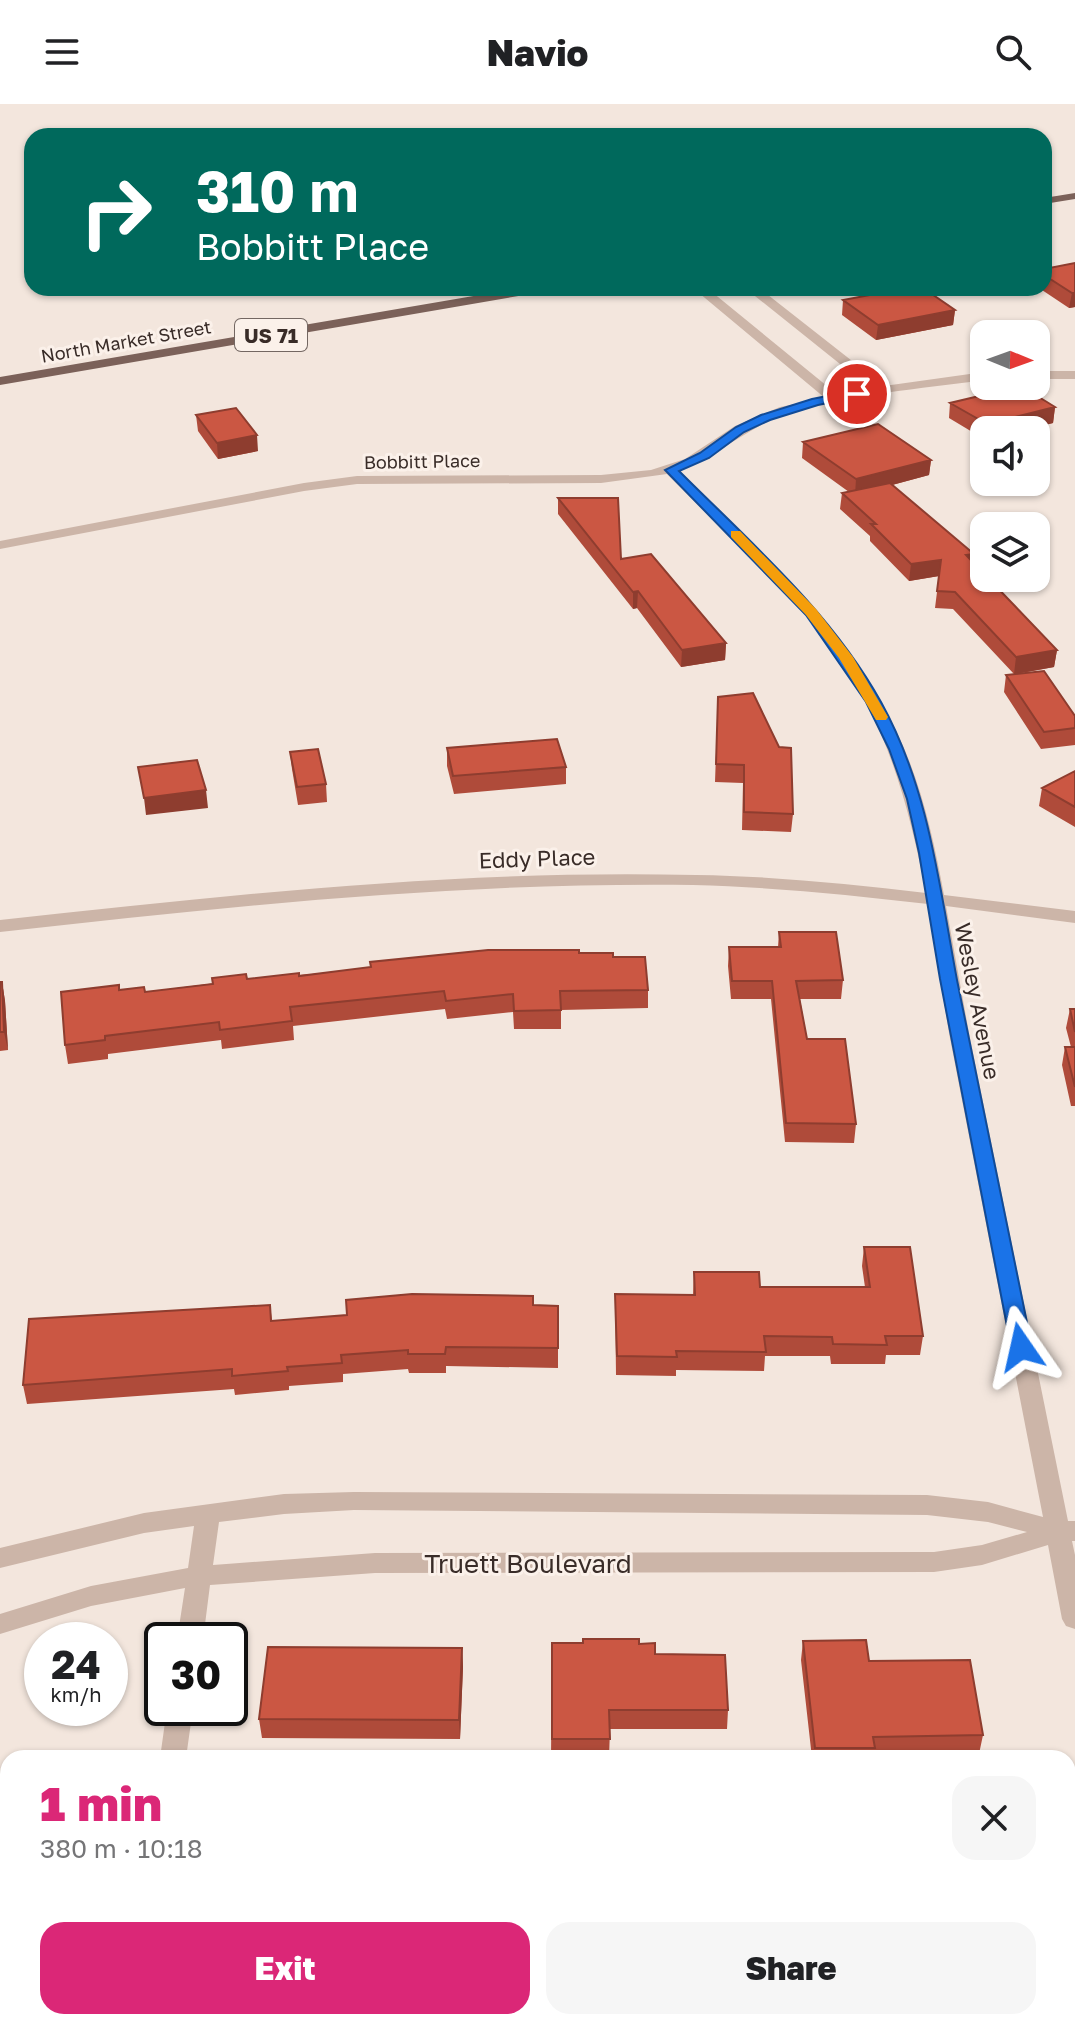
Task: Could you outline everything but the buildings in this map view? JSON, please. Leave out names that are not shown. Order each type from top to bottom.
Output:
[{"type":"main road","points":[[1052,200],[1075,196]]},
{"type":"main road","name":"North Market Street","points":[[0,381],[495,296]]},
{"type":"street","points":[[709,296],[834,398]]},
{"type":"street","points":[[761,296],[881,390]]},
{"type":"street","points":[[1050,375],[1075,375]]},
{"type":"street","name":"Bobbitt Place","points":[[0,545],[344,482],[411,478],[631,477],[671,470],[704,455],[740,429],[766,417],[834,398],[970,378]]},
{"type":"street","name":"Wesley Avenue","points":[[671,470],[811,612],[846,657],[896,749],[914,799],[1066,1531],[1075,1619]]},
{"type":"street","name":"Eddy Place","points":[[0,926],[436,885],[568,879],[741,883],[935,898],[1075,917]]},
{"type":"street","points":[[0,1558],[87,1535],[208,1512],[354,1501],[927,1505],[988,1512],[1066,1531]]},
{"type":"street","points":[[192,1622],[208,1512]]},
{"type":"street","name":"Truett Boulevard","points":[[0,1624],[51,1607],[199,1575],[291,1566],[375,1563],[934,1562],[973,1559],[1066,1531]]},
{"type":"street","points":[[174,1750],[177,1726]]},
{"type":"slow traffic","points":[[735,534],[811,612],[846,657],[881,717]]},
{"type":"route","points":[[857,394],[816,401],[766,417],[740,429],[704,455],[671,470],[811,612],[846,657],[896,749],[914,799],[928,853],[949,979],[1021,1347]]}]
